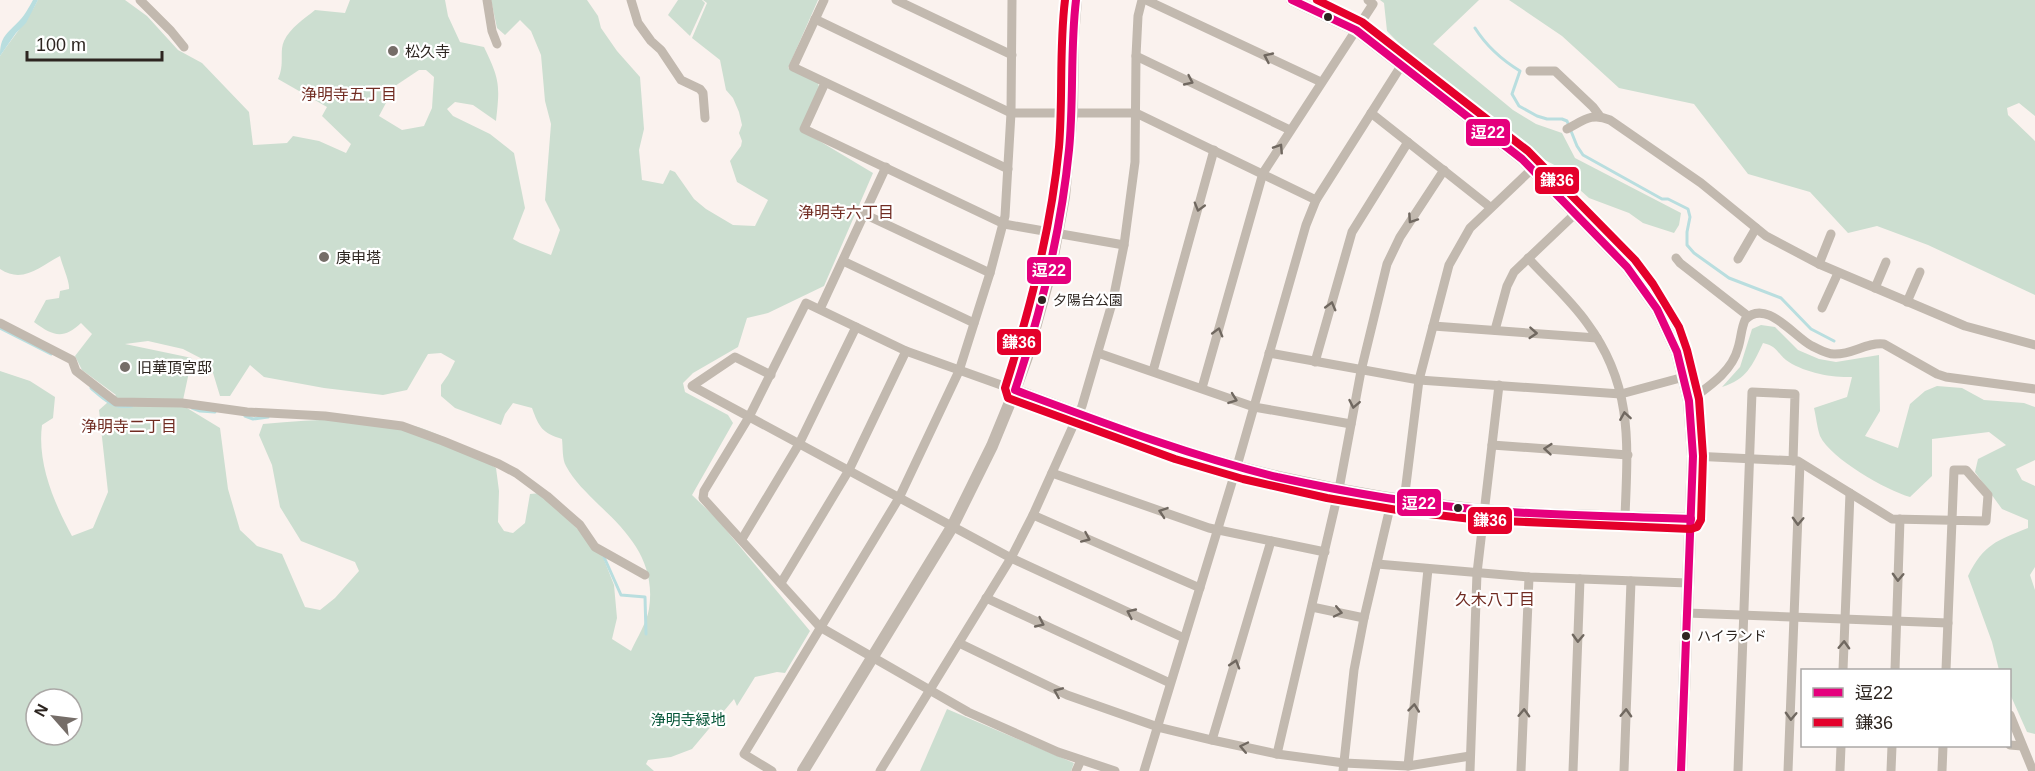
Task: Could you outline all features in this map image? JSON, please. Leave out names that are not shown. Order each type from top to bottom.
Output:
[{"type":"street","points":[[140,0],[184,47]]},
{"type":"street","points":[[487,0],[492,31],[497,44]]},
{"type":"street","points":[[631,0],[638,23],[662,50],[681,80],[700,89],[703,93],[705,118]]},
{"type":"street","points":[[824,0],[793,67],[1008,169]]},
{"type":"street","points":[[896,0],[1012,55]]},
{"type":"street","points":[[772,771],[744,754],[899,498],[959,371],[990,273],[1004,224],[1011,113],[1012,0]]},
{"type":"street","points":[[803,771],[952,527],[992,446],[1015,390],[1038,317],[1064,197],[1072,112],[1076,0]]},
{"type":"street","points":[[880,771],[1011,558],[1079,414],[1113,300],[1124,245],[1136,162],[1136,56],[1138,16],[1144,0],[1321,82]]},
{"type":"street","points":[[1292,0],[1356,30],[1533,168],[1627,267],[1645,290],[1669,332],[1689,400],[1693,456],[1681,771]]},
{"type":"street","points":[[1202,388],[1263,173],[1373,4],[1368,0]]},
{"type":"street","points":[[815,19],[1011,113],[1136,113],[1316,200]]},
{"type":"street","points":[[1136,56],[1290,130]]},
{"type":"street","points":[[1144,771],[1237,466],[1296,254],[1316,200],[1401,66]]},
{"type":"street","points":[[1530,71],[1555,71],[1599,115],[1610,120],[1701,183],[1766,236],[1838,273],[1965,326],[2035,345]]},
{"type":"street","points":[[825,83],[804,129],[1004,224],[1124,245]]},
{"type":"street","points":[[1371,113],[1490,207]]},
{"type":"street","points":[[1569,128],[1599,115]]},
{"type":"street","points":[[1315,362],[1352,232],[1408,142]]},
{"type":"street","points":[[1153,371],[1214,150]]},
{"type":"street","points":[[820,309],[886,167]]},
{"type":"street","points":[[1343,767],[1354,670],[1364,618],[1377,564],[1398,500],[1419,380],[1449,265],[1470,228],[1533,168]]},
{"type":"street","points":[[1277,754],[1339,489],[1360,371],[1391,252],[1444,171]]},
{"type":"street","points":[[1495,330],[1507,286],[1514,273],[1576,213]]},
{"type":"street","points":[[864,214],[990,273]]},
{"type":"street","points":[[1738,259],[1756,228]]},
{"type":"street","points":[[1819,264],[1831,234]]},
{"type":"street","points":[[1528,258],[1574,307],[1607,356],[1621,394],[1626,421],[1628,455],[1625,516]]},
{"type":"street","points":[[1676,258],[1748,316]]},
{"type":"street","points":[[843,261],[974,323]]},
{"type":"street","points":[[1875,288],[1886,262]]},
{"type":"street","points":[[1907,302],[1920,272]]},
{"type":"street","points":[[1822,308],[1838,273]]},
{"type":"street","points":[[1115,771],[1081,760],[1008,730],[930,691],[820,627],[703,498],[704,491],[749,417],[806,303],[906,351],[1079,414],[1237,466],[1398,500],[1484,510],[1690,519]]},
{"type":"street","points":[[1689,400],[1708,388],[1731,365],[1738,350],[1743,325],[1748,316],[1754,314],[1776,318],[1802,341],[1828,353],[1846,352],[1875,343],[1884,344],[1946,377],[2035,389]]},
{"type":"street","points":[[0,323],[72,360],[76,371],[116,402],[182,403],[247,412],[325,416],[382,423],[402,426],[474,453],[516,473],[580,525],[595,547],[645,575]]},
{"type":"street","points":[[1433,326],[1596,338]]},
{"type":"street","points":[[742,539],[799,444],[856,327]]},
{"type":"street","points":[[781,583],[849,471],[906,351]]},
{"type":"street","points":[[1098,353],[1254,407],[1351,424]]},
{"type":"street","points":[[1269,353],[1419,380],[1621,394],[1684,377]]},
{"type":"street","points":[[771,375],[735,357],[692,386],[1011,558],[1184,638]]},
{"type":"street","points":[[1470,771],[1478,573],[1499,386]]},
{"type":"street","points":[[1737,771],[1752,392],[1795,394],[1794,617],[1788,771]]},
{"type":"street","points":[[1492,445],[1628,455]]},
{"type":"street","points":[[1693,456],[1796,462],[1892,519],[1952,520],[1986,521],[1988,495],[1966,470],[1954,470],[1952,520],[1948,623],[1946,669]]},
{"type":"street","points":[[1052,473],[1218,530],[1325,552]]},
{"type":"street","points":[[1844,669],[1850,493]]},
{"type":"street","points":[[1032,515],[1200,588]]},
{"type":"street","points":[[1895,669],[1900,519]]},
{"type":"street","points":[[1212,740],[1271,541]]},
{"type":"street","points":[[1377,564],[1529,577],[1688,583]]},
{"type":"street","points":[[1408,766],[1428,569]]},
{"type":"street","points":[[1521,771],[1529,577]]},
{"type":"street","points":[[1573,771],[1580,579]]},
{"type":"street","points":[[1624,771],[1631,581]]},
{"type":"street","points":[[986,598],[1170,683]]},
{"type":"street","points":[[1312,607],[1364,618]]},
{"type":"street","points":[[1687,613],[1948,623]]},
{"type":"street","points":[[959,643],[1066,695],[1158,727],[1212,740],[1343,767],[1408,766],[1470,756]]},
{"type":"street","points":[[2011,718],[2033,771]]},
{"type":"street","points":[[2011,745],[2022,746]]},
{"type":"street","points":[[1840,747],[1840,771]]},
{"type":"street","points":[[1891,771],[1892,747]]},
{"type":"street","points":[[1942,771],[1944,747]]},
{"type":"street","points":[[1076,771],[1081,760]]},
{"type":"green space","name":"浄明寺緑地","points":[[38,0],[125,0],[147,16],[178,50],[202,63],[249,112],[253,145],[287,143],[293,136],[319,141],[346,153],[351,144],[322,116],[327,107],[278,79],[283,45],[287,36],[315,10],[345,13],[350,0],[445,0],[448,16],[460,42],[484,47],[498,83],[496,121],[473,105],[455,102],[447,109],[453,116],[490,134],[514,153],[525,208],[513,239],[551,255],[560,230],[545,200],[551,124],[545,101],[541,55],[531,31],[520,20],[505,35],[497,28],[491,0],[587,0],[598,16],[601,28],[617,51],[640,77],[644,129],[639,150],[642,180],[663,184],[670,170],[675,172],[694,199],[706,209],[733,225],[755,226],[768,200],[737,182],[730,161],[742,141],[739,133],[742,125],[739,112],[733,98],[726,90],[720,60],[692,38],[707,3],[703,0],[818,0],[788,68],[818,83],[819,87],[801,130],[873,173],[824,286],[768,313],[747,318],[738,347],[693,373],[683,383],[685,392],[728,415],[733,423],[692,495],[717,519],[810,631],[785,673],[777,672],[755,677],[737,706],[734,699],[692,749],[671,757],[648,760],[646,764],[654,771],[0,771],[0,371],[30,381],[55,397],[53,418],[42,425],[42,454],[53,496],[72,536],[93,528],[108,492],[99,410],[116,395],[82,370],[75,356],[92,334],[81,323],[69,332],[58,334],[34,322],[46,300],[59,298],[60,291],[69,289],[60,256],[24,274],[16,275],[0,269],[0,56]],"holes":[[[419,70],[426,70],[434,77],[432,108],[424,126],[402,130],[379,116],[395,86]],[[148,341],[183,349],[210,363],[220,396],[230,396],[250,365],[264,377],[324,388],[383,395],[407,390],[428,354],[441,353],[455,361],[441,385],[441,396],[455,408],[501,425],[513,403],[532,408],[542,428],[562,439],[565,463],[573,477],[621,527],[644,564],[650,593],[649,609],[631,651],[612,639],[617,618],[614,585],[601,552],[541,493],[530,494],[525,523],[513,533],[504,531],[498,522],[499,491],[496,468],[435,433],[414,426],[377,420],[339,419],[263,424],[259,435],[272,465],[280,507],[301,541],[355,562],[359,571],[335,598],[320,610],[305,607],[282,554],[257,546],[240,530],[228,489],[220,428],[187,408],[183,400],[192,358],[125,344]]]},
{"type":"green space","points":[[678,0],[702,0],[705,3],[690,36],[668,15]]},
{"type":"green space","points":[[1380,0],[1479,0],[1433,44],[1513,110],[1536,124],[1562,133],[1575,158],[1681,213],[1679,225],[1674,233],[1643,223],[1629,213],[1589,198],[1580,190],[1571,174],[1498,132],[1423,68],[1387,31],[1384,3]]},
{"type":"green space","points":[[1509,0],[2035,0],[2035,116],[2019,103],[2007,108],[2008,115],[2035,141],[2035,295],[1928,245],[1877,226],[1848,233],[1810,192],[1748,174],[1694,104],[1619,88],[1562,36]]},
{"type":"green space","points":[[1761,325],[1775,327],[1798,350],[1819,359],[1836,362],[1879,355],[1880,411],[1865,436],[1898,448],[1910,404],[1925,391],[1937,386],[1962,388],[1984,400],[2024,403],[2035,407],[2035,460],[2016,469],[2022,480],[2035,486],[2035,567],[2030,575],[2035,590],[2035,734],[2027,732],[2011,696],[2011,669],[1999,669],[1992,642],[1968,576],[1980,557],[1992,545],[2028,528],[2028,520],[2002,509],[1975,472],[1978,459],[2006,445],[1989,432],[1932,439],[1932,476],[1910,497],[1887,488],[1847,464],[1826,445],[1820,436],[1814,408],[1847,397],[1852,377],[1827,375],[1800,368],[1786,360],[1774,348],[1763,343],[1748,371],[1737,380],[1722,387],[1740,367],[1752,329]]},
{"type":"green space","points":[[947,709],[1074,763],[1071,771],[920,771]]},
{"type":"water","points":[[33,0],[38,0],[26,23],[0,56],[3,40],[24,16]]},
{"type":"waterway","points":[[1475,28],[1495,52],[1520,71],[1512,94],[1519,106],[1537,116],[1567,121],[1583,155],[1662,199],[1668,199],[1688,209],[1690,217],[1687,245],[1694,253],[1729,278],[1781,298],[1811,329],[1834,341]]},
{"type":"waterway","points":[[0,328],[51,354]]},
{"type":"waterway","points":[[91,388],[114,405],[132,406]]},
{"type":"waterway","points":[[192,408],[215,412]]},
{"type":"waterway","points":[[245,416],[253,419],[268,417]]},
{"type":"waterway","points":[[604,557],[621,595],[645,597],[646,634]]},
{"type":"transit line","name":"鎌36","points":[[1065,0],[1059,147],[1051,208],[1023,329],[1005,388],[1008,398],[1175,459],[1243,479],[1327,498],[1403,511],[1480,520],[1691,529],[1697,527],[1701,520],[1703,456],[1699,399],[1679,327],[1653,284],[1635,260],[1528,151],[1362,22],[1317,0]]},
{"type":"transit line","name":"逗22","points":[[1076,0],[1070,131],[1061,211],[1041,301],[1015,390],[1210,459],[1328,488],[1405,501],[1483,510],[1691,519]]},
{"type":"transit line","name":"逗22","points":[[1292,0],[1356,30],[1522,159],[1627,267],[1657,309],[1677,352],[1689,401],[1693,456],[1681,771]]},
{"type":"place","name":"松久寺","points":[[393,51]]},
{"type":"place","name":"庚申塔","points":[[324,257]]},
{"type":"place","name":"夕陽台公園","points":[[1042,300]]},
{"type":"place","name":"旧華頂宮邸","points":[[125,367]]},
{"type":"place","name":"ハイランド","points":[[1686,636]]},
{"type":"district","name":"浄明寺五丁目","points":[[349,94]]},
{"type":"district","name":"浄明寺六丁目","points":[[846,212]]},
{"type":"district","name":"浄明寺二丁目","points":[[129,426]]},
{"type":"district","name":"久木八丁目","points":[[1495,599]]}]
